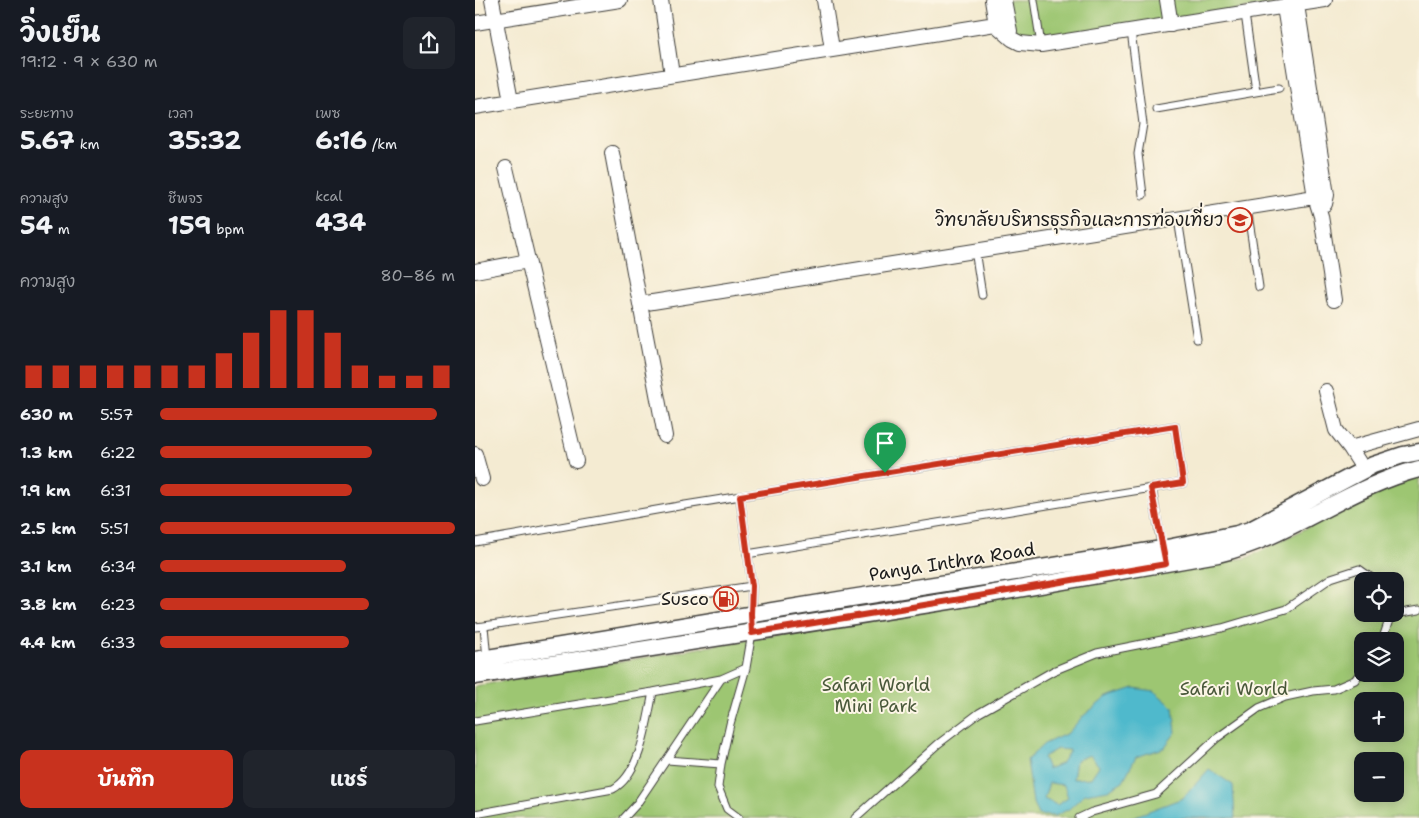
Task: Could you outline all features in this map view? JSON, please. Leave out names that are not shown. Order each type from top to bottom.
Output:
[{"type":"street","points":[[492,0],[511,101]]},
{"type":"street","points":[[475,23],[620,0]]},
{"type":"street","points":[[661,0],[672,75]]},
{"type":"street","points":[[824,0],[832,49]]},
{"type":"street","points":[[992,0],[1002,23],[1012,38],[1028,45],[1041,46],[1325,0]]},
{"type":"street","points":[[1002,23],[1004,0]]},
{"type":"street","points":[[1167,0],[1171,25]]},
{"type":"street","points":[[1291,6],[1321,196],[1321,216],[1334,300]]},
{"type":"street","points":[[475,107],[1002,23]]},
{"type":"street","points":[[612,153],[665,436]]},
{"type":"street","points":[[506,168],[576,460]]},
{"type":"street","points":[[640,304],[1321,196]]},
{"type":"street","points":[[475,271],[528,261]]},
{"type":"street","points":[[1326,390],[1337,430],[1351,448],[1364,470]]},
{"type":"street","points":[[1351,448],[1419,430]]},
{"type":"street","name":"Panya Inthra Road","points":[[482,667],[752,633],[955,600],[1164,556],[1250,530],[1364,470],[1395,458],[1419,452]]},
{"type":"street","points":[[475,454],[482,479]]},
{"type":"street","name":"Panya Inthra Road","points":[[482,667],[751,614],[1164,556],[1243,548],[1279,533],[1374,485],[1400,474],[1419,469]]},
{"type":"lane","points":[[1034,0],[1041,46]]},
{"type":"lane","points":[[1245,14],[1257,92]]},
{"type":"lane","points":[[1131,31],[1143,124],[1138,154],[1143,195]]},
{"type":"lane","points":[[1156,109],[1279,88]]},
{"type":"lane","points":[[1247,207],[1259,287]]},
{"type":"lane","points":[[1178,219],[1197,339]]},
{"type":"lane","points":[[975,250],[982,295]]},
{"type":"lane","points":[[475,542],[740,496],[1175,426],[1183,483],[747,554]]},
{"type":"lane","points":[[1151,488],[1164,556]]},
{"type":"lane","points":[[739,818],[727,809],[718,787],[729,724],[746,668],[752,633],[752,586],[740,496]]},
{"type":"lane","points":[[855,818],[938,744],[972,718],[1053,671],[1097,652],[1221,628],[1286,609],[1331,578],[1359,569],[1363,572]]},
{"type":"lane","points":[[475,627],[752,586]]},
{"type":"lane","points":[[1404,612],[1419,610]]},
{"type":"lane","points":[[482,667],[484,626]]},
{"type":"lane","points":[[475,722],[721,679],[746,668]]},
{"type":"lane","points":[[624,818],[636,805],[721,679]]},
{"type":"lane","points":[[1079,818],[1092,812],[1157,794],[1217,738],[1259,708],[1285,697],[1334,689],[1354,680]]},
{"type":"lane","points":[[475,814],[613,789],[618,786],[639,755],[653,692]]},
{"type":"lane","points":[[667,760],[721,764]]},
{"type":"green space","points":[[999,0],[1299,0],[1037,42],[1002,21]]},
{"type":"green space","name":"Safari World","points":[[1419,474],[1419,818],[475,818],[475,686],[1172,568],[1247,558],[1394,484]]},
{"type":"water","points":[[1134,688],[1154,691],[1173,707],[1176,732],[1164,748],[1136,757],[1123,781],[1108,790],[1085,794],[1069,809],[1055,816],[1038,815],[1033,803],[1027,760],[1044,744],[1068,733],[1082,717],[1107,697]],"holes":[[[1057,749],[1070,750],[1061,764],[1048,769],[1043,757]],[[1090,755],[1099,766],[1091,778],[1073,779],[1076,760]],[[1049,783],[1064,785],[1068,798],[1057,805],[1044,799]]]},
{"type":"water","points":[[1209,769],[1233,785],[1235,818],[1130,818],[1183,798]]},
{"type":"place","name":"วิทยาลัยบริหารธุรกิจและการท่องเที่ยว","points":[[1240,220]]},
{"type":"place","name":"Susco","points":[[726,599]]},
{"type":"route","points":[[1175,426],[1183,483],[1151,488],[1166,564],[752,633],[752,586],[740,496],[885,473],[1175,426]]},
{"type":"park label","name":"Safari World Mini Park","points":[[876,695]]}]
